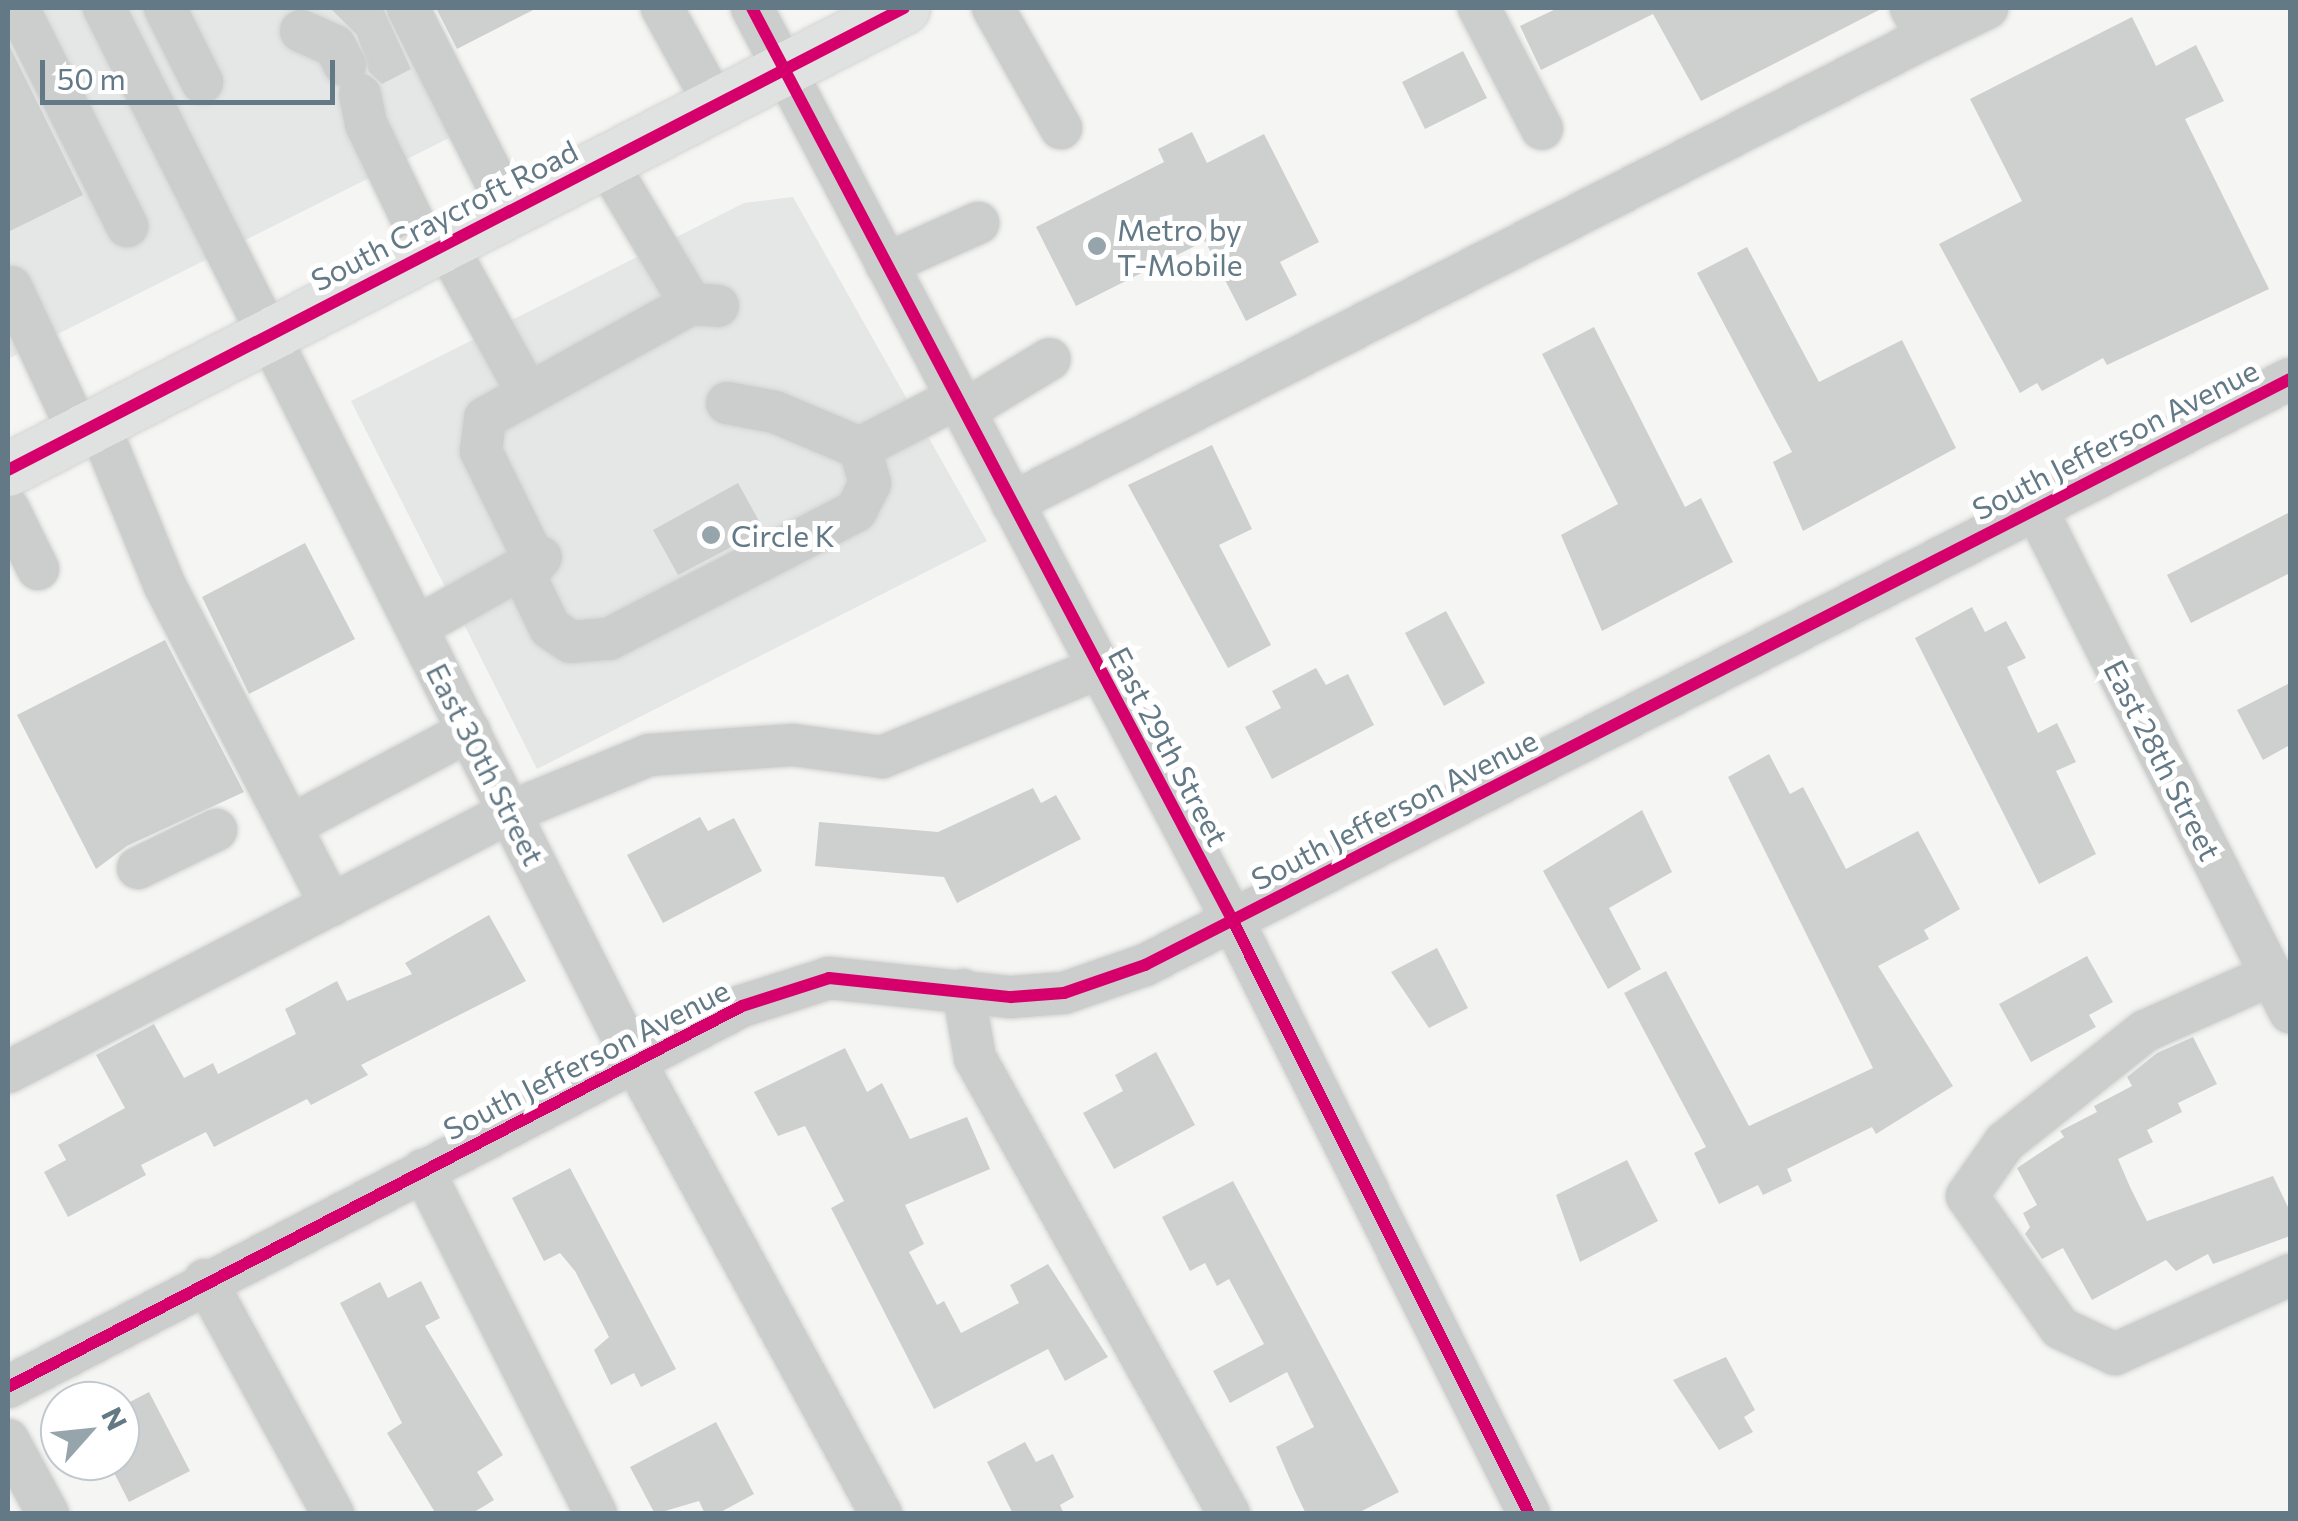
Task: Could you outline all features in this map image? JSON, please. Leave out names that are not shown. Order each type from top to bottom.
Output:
[{"type":"main road","name":"South Craycroft Road","points":[[8,470],[904,8]]},
{"type":"street","points":[[18,8],[126,226]]},
{"type":"street","name":"East 30th Street","points":[[104,8],[635,1062],[881,1514]]},
{"type":"street","points":[[165,8],[202,82]]},
{"type":"street","points":[[408,8],[510,210]]},
{"type":"street","points":[[662,8],[715,104]]},
{"type":"street","name":"East 29th Street","points":[[752,8],[1232,920],[1528,1514]]},
{"type":"street","points":[[994,8],[1061,128]]},
{"type":"street","points":[[1479,8],[1542,130]]},
{"type":"street","points":[[1012,503],[1919,22],[1986,8]]},
{"type":"street","points":[[302,31],[335,46],[352,96],[430,251],[528,394]]},
{"type":"street","points":[[605,160],[705,305],[484,418],[482,451],[533,563],[550,628],[571,642],[609,639],[856,512],[870,483],[860,448]]},
{"type":"street","points":[[886,264],[978,223]]},
{"type":"street","points":[[11,287],[89,428],[331,905]]},
{"type":"street","points":[[727,402],[775,412],[860,448],[1050,359]]},
{"type":"street","name":"South Jefferson Avenue","points":[[8,1387],[205,1280],[742,1006],[829,978],[964,990],[1064,993],[1146,966],[2290,378]]},
{"type":"street","name":"East 28th Street","points":[[2035,507],[2290,1012]]},
{"type":"street","points":[[8,508],[38,569]]},
{"type":"street","points":[[417,627],[533,563]]},
{"type":"street","points":[[8,1072],[510,812],[649,755],[793,744],[882,757],[1100,668]]},
{"type":"street","points":[[290,826],[469,732]]},
{"type":"street","points":[[138,868],[216,830]]},
{"type":"street","points":[[2272,975],[2145,1031],[2004,1142],[1967,1196],[2060,1328],[2115,1354],[2290,1276]]},
{"type":"street","points":[[964,990],[975,1058],[1228,1514]]},
{"type":"street","points":[[423,1170],[596,1514]]},
{"type":"street","points":[[205,1280],[332,1514]]},
{"type":"street","points":[[8,1440],[48,1514]]},
{"type":"shaded area","points":[[8,8],[420,8],[479,123],[8,359]]},
{"type":"shaded area","points":[[793,197],[987,541],[537,769],[351,401],[744,203]]},
{"type":"building","points":[[330,8],[383,8],[411,69],[382,84],[369,72],[357,35]]},
{"type":"building","points":[[436,8],[537,8],[457,49]]},
{"type":"building","points":[[1558,8],[1883,8],[1701,101],[1653,14],[1541,70],[1520,26]]},
{"type":"building","points":[[2132,17],[2156,66],[2196,45],[2224,101],[2185,119],[2269,289],[2107,365],[2103,358],[2042,391],[2037,383],[2020,393],[1939,244],[2022,201],[1970,99]]},
{"type":"building","points":[[8,43],[83,195],[8,232]]},
{"type":"building","points":[[1463,51],[1487,98],[1425,129],[1402,82]]},
{"type":"building","points":[[1192,132],[1207,163],[1264,134],[1319,242],[1280,262],[1297,295],[1246,321],[1205,241],[1076,306],[1036,227],[1164,162],[1158,149]]},
{"type":"building","points":[[1747,247],[1819,382],[1902,340],[1956,448],[1803,531],[1773,462],[1792,452],[1697,273]]},
{"type":"building","points":[[1594,327],[1685,507],[1701,498],[1733,562],[1602,631],[1561,535],[1618,504],[1542,354]]},
{"type":"building","points":[[1212,445],[1252,529],[1219,545],[1271,645],[1228,668],[1128,485]]},
{"type":"building","name":"Circle K","points":[[738,483],[764,530],[678,575],[653,530]]},
{"type":"building","points":[[2290,512],[2290,573],[2191,623],[2167,575]]},
{"type":"building","points":[[305,543],[355,639],[249,694],[202,597]]},
{"type":"building","points":[[1972,607],[1985,632],[2006,621],[2026,658],[2007,667],[2038,733],[2057,723],[2076,762],[2056,771],[2096,854],[2039,884],[1915,638]]},
{"type":"building","points":[[1446,611],[1485,683],[1444,706],[1405,633]]},
{"type":"building","points":[[165,640],[244,792],[127,846],[96,869],[17,715]]},
{"type":"building","points":[[1316,668],[1326,685],[1348,674],[1374,725],[1272,779],[1245,727],[1281,708],[1272,691]]},
{"type":"building","points":[[2290,683],[2290,745],[2263,760],[2237,710]]},
{"type":"building","points":[[1769,754],[1790,794],[1803,787],[1846,869],[1918,831],[1960,909],[1924,930],[1929,939],[1878,966],[1953,1086],[1876,1134],[1872,1127],[1787,1169],[1792,1181],[1763,1195],[1758,1185],[1719,1204],[1694,1153],[1706,1147],[1624,993],[1666,971],[1749,1126],[1873,1068],[1728,777]]},
{"type":"building","points":[[1033,788],[1041,803],[1056,795],[1081,839],[957,903],[944,877],[815,866],[819,822],[938,832]]},
{"type":"building","points":[[1642,810],[1672,872],[1609,908],[1641,969],[1608,989],[1543,871]]},
{"type":"building","points":[[700,817],[708,831],[734,818],[762,871],[663,923],[627,855]]},
{"type":"building","points":[[489,915],[526,981],[361,1065],[368,1075],[311,1105],[307,1099],[214,1147],[206,1132],[141,1165],[146,1175],[68,1217],[44,1172],[66,1160],[58,1145],[125,1108],[96,1055],[154,1024],[184,1078],[213,1063],[218,1074],[296,1034],[285,1009],[337,981],[347,1001],[412,974],[405,963]]},
{"type":"building","points":[[1437,948],[1468,1008],[1429,1028],[1391,972]]},
{"type":"building","points":[[2087,956],[2113,1002],[2089,1015],[2096,1027],[2031,1062],[1999,1004]]},
{"type":"building","points":[[2193,1037],[2217,1084],[2178,1103],[2182,1112],[2147,1130],[2153,1142],[2118,1159],[2130,1187],[2147,1221],[2273,1176],[2290,1211],[2290,1236],[2213,1264],[2208,1254],[2176,1271],[2166,1260],[2092,1300],[2063,1248],[2042,1259],[2025,1234],[2030,1227],[2023,1213],[2037,1205],[2017,1168],[2064,1137],[2060,1131],[2097,1112],[2094,1106],[2132,1086],[2127,1077],[2157,1053]]},
{"type":"building","points":[[845,1048],[867,1092],[882,1083],[910,1139],[967,1117],[990,1169],[905,1205],[924,1244],[909,1252],[937,1305],[944,1301],[961,1333],[1019,1303],[1010,1285],[1048,1264],[1108,1357],[1065,1381],[1048,1349],[934,1409],[831,1208],[844,1201],[805,1126],[778,1136],[754,1092]]},
{"type":"building","points":[[1156,1052],[1195,1125],[1114,1169],[1083,1113],[1123,1091],[1115,1075]]},
{"type":"building","points":[[1627,1160],[1658,1221],[1580,1262],[1556,1195]]},
{"type":"building","points":[[570,1168],[676,1369],[641,1387],[634,1373],[611,1385],[594,1350],[609,1337],[575,1271],[560,1253],[544,1261],[512,1198]]},
{"type":"building","points":[[1233,1181],[1399,1492],[1356,1514],[1306,1514],[1276,1447],[1314,1427],[1287,1372],[1230,1403],[1213,1371],[1264,1344],[1229,1279],[1217,1286],[1205,1263],[1190,1271],[1162,1217]]},
{"type":"building","points":[[421,1281],[440,1318],[425,1326],[503,1455],[477,1472],[494,1500],[471,1514],[436,1514],[387,1433],[402,1423],[340,1303],[380,1282],[388,1298]]},
{"type":"building","points":[[1726,1357],[1755,1410],[1744,1417],[1753,1432],[1719,1450],[1673,1380]]},
{"type":"building","points":[[149,1392],[190,1471],[129,1502],[118,1481],[140,1481],[140,1397]]},
{"type":"building","points":[[716,1422],[754,1494],[717,1514],[705,1514],[699,1501],[655,1514],[630,1467]]},
{"type":"building","points":[[1025,1442],[1036,1462],[1053,1454],[1074,1497],[1060,1505],[1064,1514],[1013,1514],[987,1462]]},
{"type":"cycle path","points":[[752,8],[1232,919],[1529,1514]]},
{"type":"cycle path","points":[[8,470],[904,8]]},
{"type":"cycle path","points":[[8,1387],[742,1006],[829,978],[1011,997],[1064,993],[1145,965],[2290,379]]},
{"type":"place","name":"Metro by T-Mobile","points":[[1097,246]]},
{"type":"place","name":"Circle K","points":[[711,535]]}]
